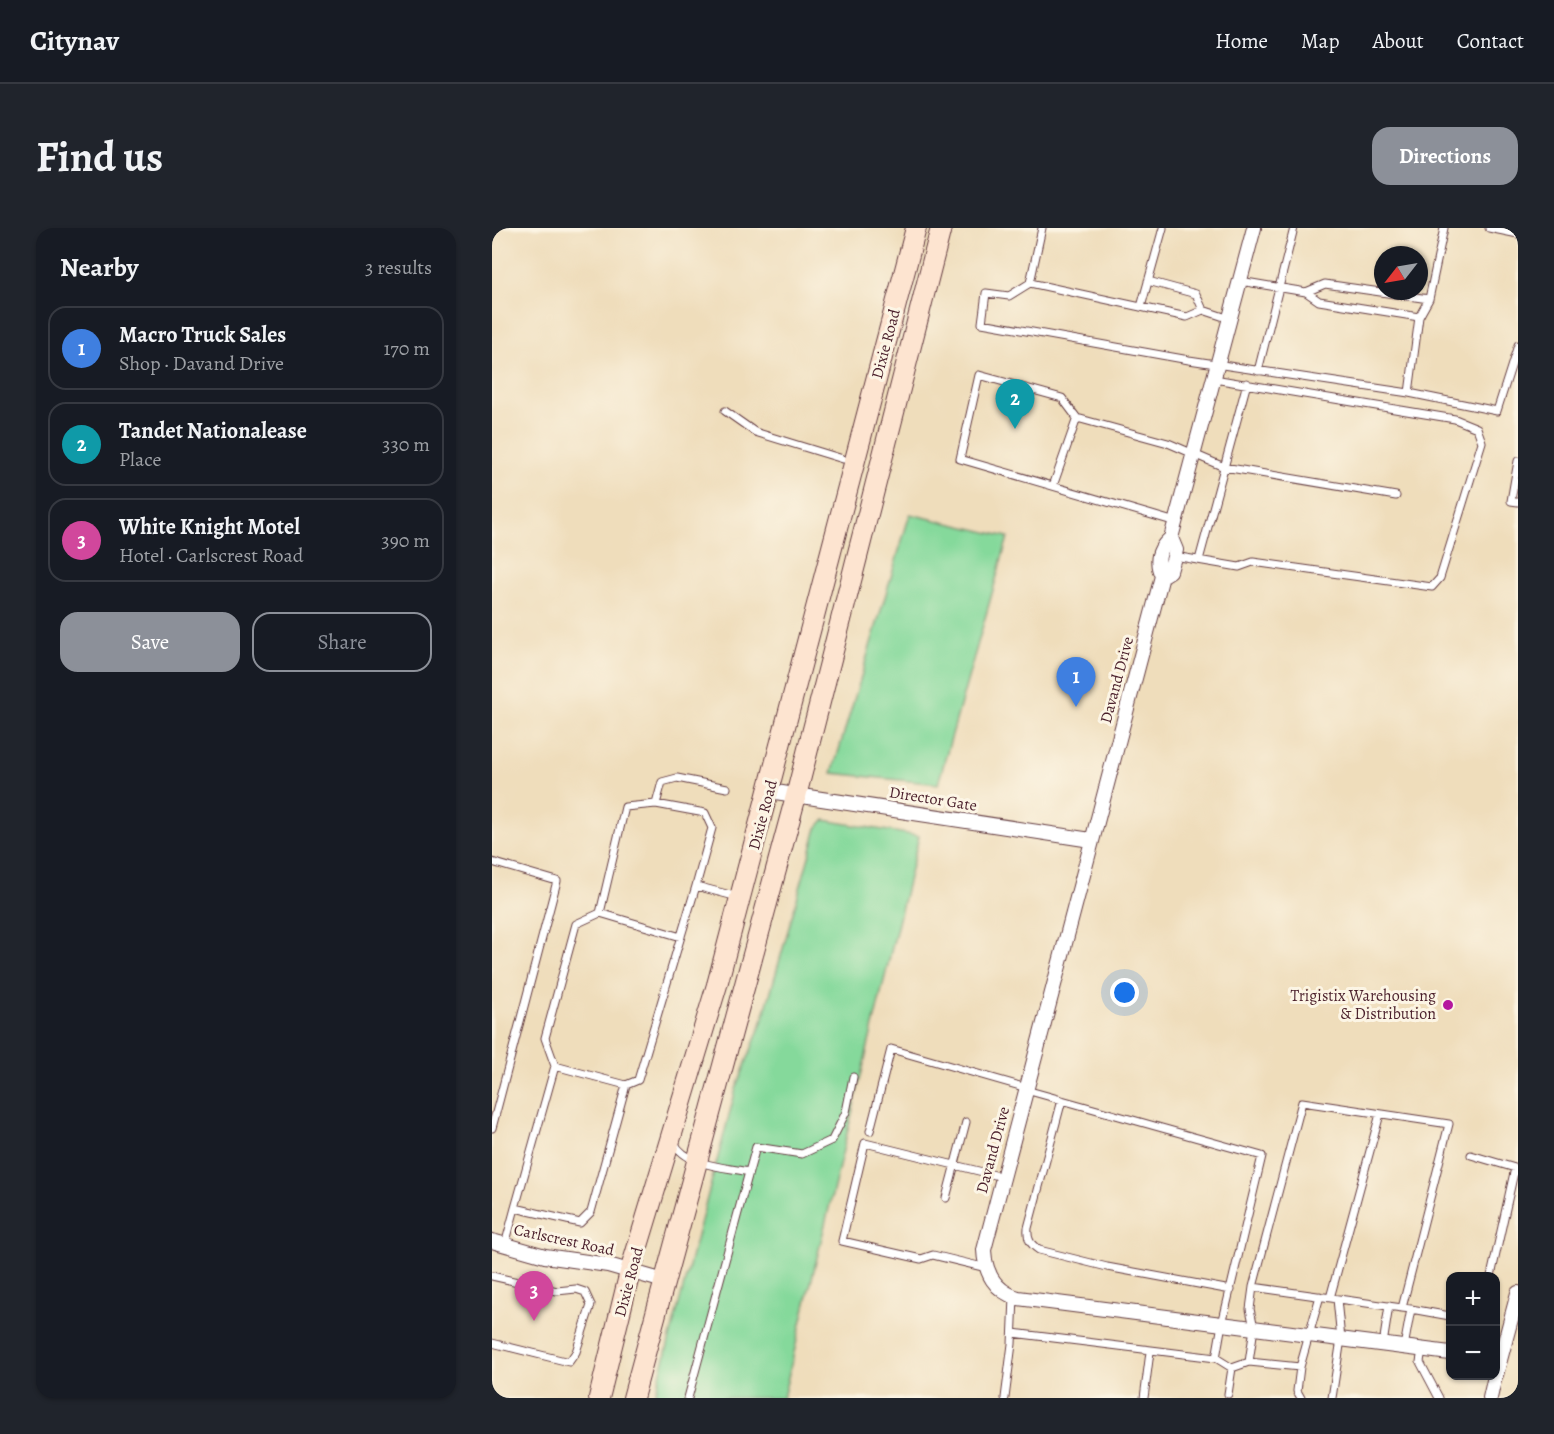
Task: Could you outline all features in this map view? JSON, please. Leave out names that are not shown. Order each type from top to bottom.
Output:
[{"type":"main road","name":"Dixie Road","points":[[598,1398],[630,1272],[672,1138],[740,898],[916,228]]},
{"type":"main road","name":"Dixie Road","points":[[633,1398],[796,795],[941,228]]},
{"type":"street","name":"Davand Drive","points":[[1162,576],[1170,571],[1176,550],[1172,538],[1254,228]]},
{"type":"street","name":"Davand Drive","points":[[987,1268],[984,1250],[1162,576],[1157,565],[1162,546],[1172,538]]},
{"type":"street","name":"Director Gate","points":[[769,791],[1091,840]]},
{"type":"street","name":"Carlscrest Road","points":[[499,1243],[664,1281]]},
{"type":"street","points":[[987,1268],[998,1288],[1014,1297],[1446,1353]]},
{"type":"street","points":[[1500,1352],[1518,1293]]},
{"type":"street","points":[[1490,1398],[1494,1380]]},
{"type":"lane","points":[[1030,283],[1042,228]]},
{"type":"lane","points":[[1141,307],[1163,228]]},
{"type":"lane","points":[[1258,371],[1294,228]]},
{"type":"lane","points":[[1409,393],[1419,317],[1429,299],[1444,228]]},
{"type":"lane","points":[[1489,228],[1518,234]]},
{"type":"lane","points":[[1148,281],[1196,294],[1203,310]]},
{"type":"lane","points":[[1240,281],[1306,292],[1319,301],[1419,317]]},
{"type":"lane","points":[[1174,556],[1239,567],[1253,562],[1432,587],[1440,578],[1482,442],[1477,428],[1455,419],[1247,383],[1216,372],[982,323],[986,293],[1009,296],[1030,283],[1187,317],[1203,310],[1230,319]]},
{"type":"lane","points":[[1306,292],[1326,284],[1429,299]]},
{"type":"lane","points":[[1216,372],[1258,371],[1409,393],[1497,411],[1518,345]]},
{"type":"lane","points":[[1176,522],[960,459],[979,375],[1062,398],[1077,418],[1168,443],[1224,467],[1396,496]]},
{"type":"lane","points":[[1199,560],[1247,383]]},
{"type":"lane","points":[[725,411],[756,432],[843,459]]},
{"type":"lane","points":[[1053,486],[1077,418]]},
{"type":"lane","points":[[1518,460],[1511,501],[1518,502]]},
{"type":"lane","points":[[656,804],[662,782],[677,778],[728,788]]},
{"type":"lane","points":[[555,1066],[626,1085],[638,1080],[712,828],[705,813],[656,804],[625,807],[600,913]]},
{"type":"lane","points":[[492,862],[557,881],[492,1128]]},
{"type":"lane","points":[[696,886],[740,898]]},
{"type":"lane","points":[[499,1243],[516,1208],[555,1066],[545,1038],[576,924],[600,913],[681,937]]},
{"type":"lane","points":[[870,1131],[891,1049],[1262,1156],[1216,1358]]},
{"type":"lane","points":[[688,1398],[756,1147],[802,1154],[832,1140],[846,1112],[853,1077]]},
{"type":"lane","points":[[516,1208],[580,1223],[591,1212],[626,1085]]},
{"type":"lane","points":[[1062,1100],[1028,1228],[1027,1237],[1031,1245],[1039,1250],[1107,1267],[1231,1290]]},
{"type":"lane","points":[[1249,1362],[1254,1328],[1250,1309],[1253,1287],[1302,1102],[1449,1124],[1402,1308]]},
{"type":"lane","points":[[1332,1398],[1341,1339],[1334,1298],[1380,1114]]},
{"type":"lane","points":[[946,1198],[966,1122]]},
{"type":"lane","points":[[672,1138],[683,1155],[697,1161],[749,1172]]},
{"type":"lane","points":[[987,1268],[933,1255],[921,1259],[842,1241],[865,1143],[1003,1177]]},
{"type":"lane","points":[[1471,1155],[1515,1168],[1514,1190],[1492,1272]]},
{"type":"lane","points":[[492,1276],[557,1291],[576,1289],[585,1292],[591,1305],[576,1352],[569,1362],[492,1343]]},
{"type":"lane","points":[[1253,1287],[1446,1315]]},
{"type":"lane","points":[[1300,1398],[1297,1391],[1300,1367],[1320,1296]]},
{"type":"lane","points":[[1005,1398],[1013,1333],[1014,1297]]},
{"type":"lane","points":[[1383,1344],[1389,1306]]},
{"type":"lane","points":[[1404,1347],[1411,1309]]},
{"type":"lane","points":[[1013,1333],[1150,1352],[1216,1358],[1232,1368]]},
{"type":"lane","points":[[1422,1350],[1420,1362],[1439,1398]]},
{"type":"lane","points":[[1144,1398],[1150,1352]]},
{"type":"lane","points":[[1232,1368],[1249,1362],[1300,1367]]},
{"type":"lane","points":[[1228,1394],[1232,1368]]},
{"type":"green space","points":[[910,514],[1008,537],[938,784],[832,773]]},
{"type":"green space","points":[[824,820],[919,836],[783,1398],[654,1398],[736,1089],[763,1019],[817,828]]},
{"type":"place","name":"Tandet Nationalease","points":[[1015,429]]},
{"type":"place","name":"Macro Truck Sales","points":[[1076,707]]},
{"type":"place","name":"Trigistix Warehousing & Distribution","points":[[1448,1005]]},
{"type":"place","name":"White Knight Motel","points":[[534,1321]]}]
